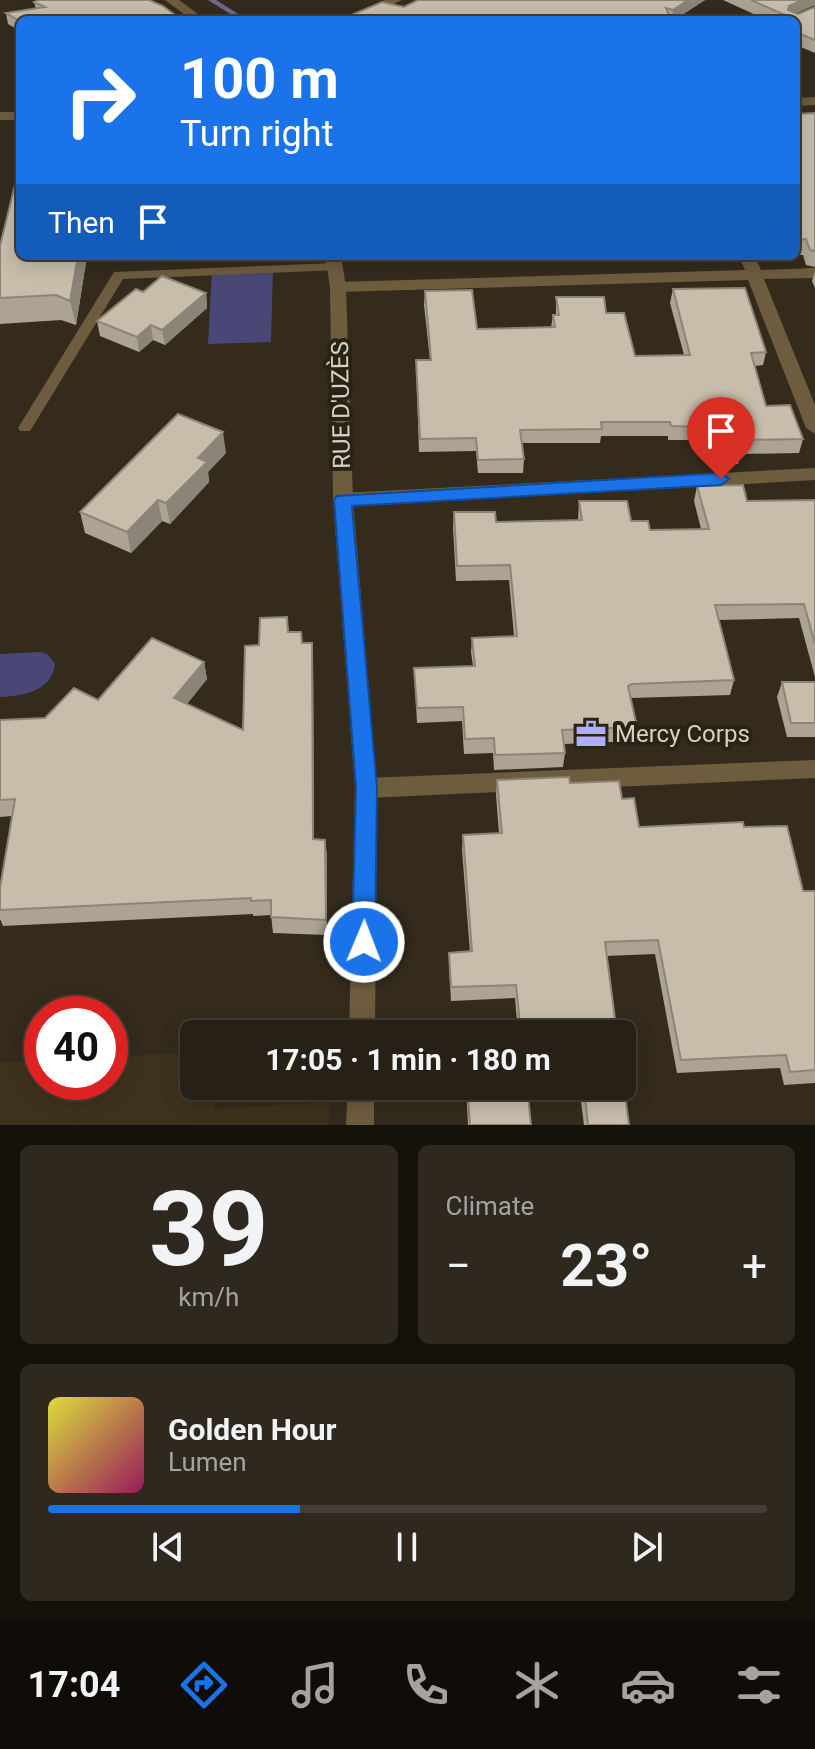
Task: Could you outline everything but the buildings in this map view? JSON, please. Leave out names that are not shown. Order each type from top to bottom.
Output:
[{"type":"street","points":[[171,0],[194,16]]},
{"type":"street","points":[[359,16],[396,0]]},
{"type":"street","points":[[748,260],[815,428]]},
{"type":"street","points":[[335,270],[815,273]]},
{"type":"street","name":"RUE D'UZÈS","points":[[335,270],[343,500],[366,788],[362,1020]]},
{"type":"street","points":[[343,500],[815,474]]},
{"type":"street","points":[[366,788],[815,769]]},
{"type":"street","points":[[360,1125],[361,1100]]},
{"type":"lane","points":[[25,428],[119,275],[335,270]]},
{"type":"shaded area","points":[[273,268],[271,342],[208,344],[212,270]]},
{"type":"shaded area","points":[[0,654],[47,654],[55,664],[48,681],[26,694],[0,697]]},
{"type":"shaded area","points":[[180,1053],[180,1100],[214,1100],[214,1109],[329,1102],[329,1125],[0,1125],[0,1063],[24,1061],[24,1100],[128,1100],[128,1056]]},
{"type":"waterway","points":[[211,0],[238,16]]},
{"type":"place","name":"Mercy Corps","points":[[591,734]]},
{"type":"route","points":[[364,942],[366,788],[343,500],[721,479]]}]
